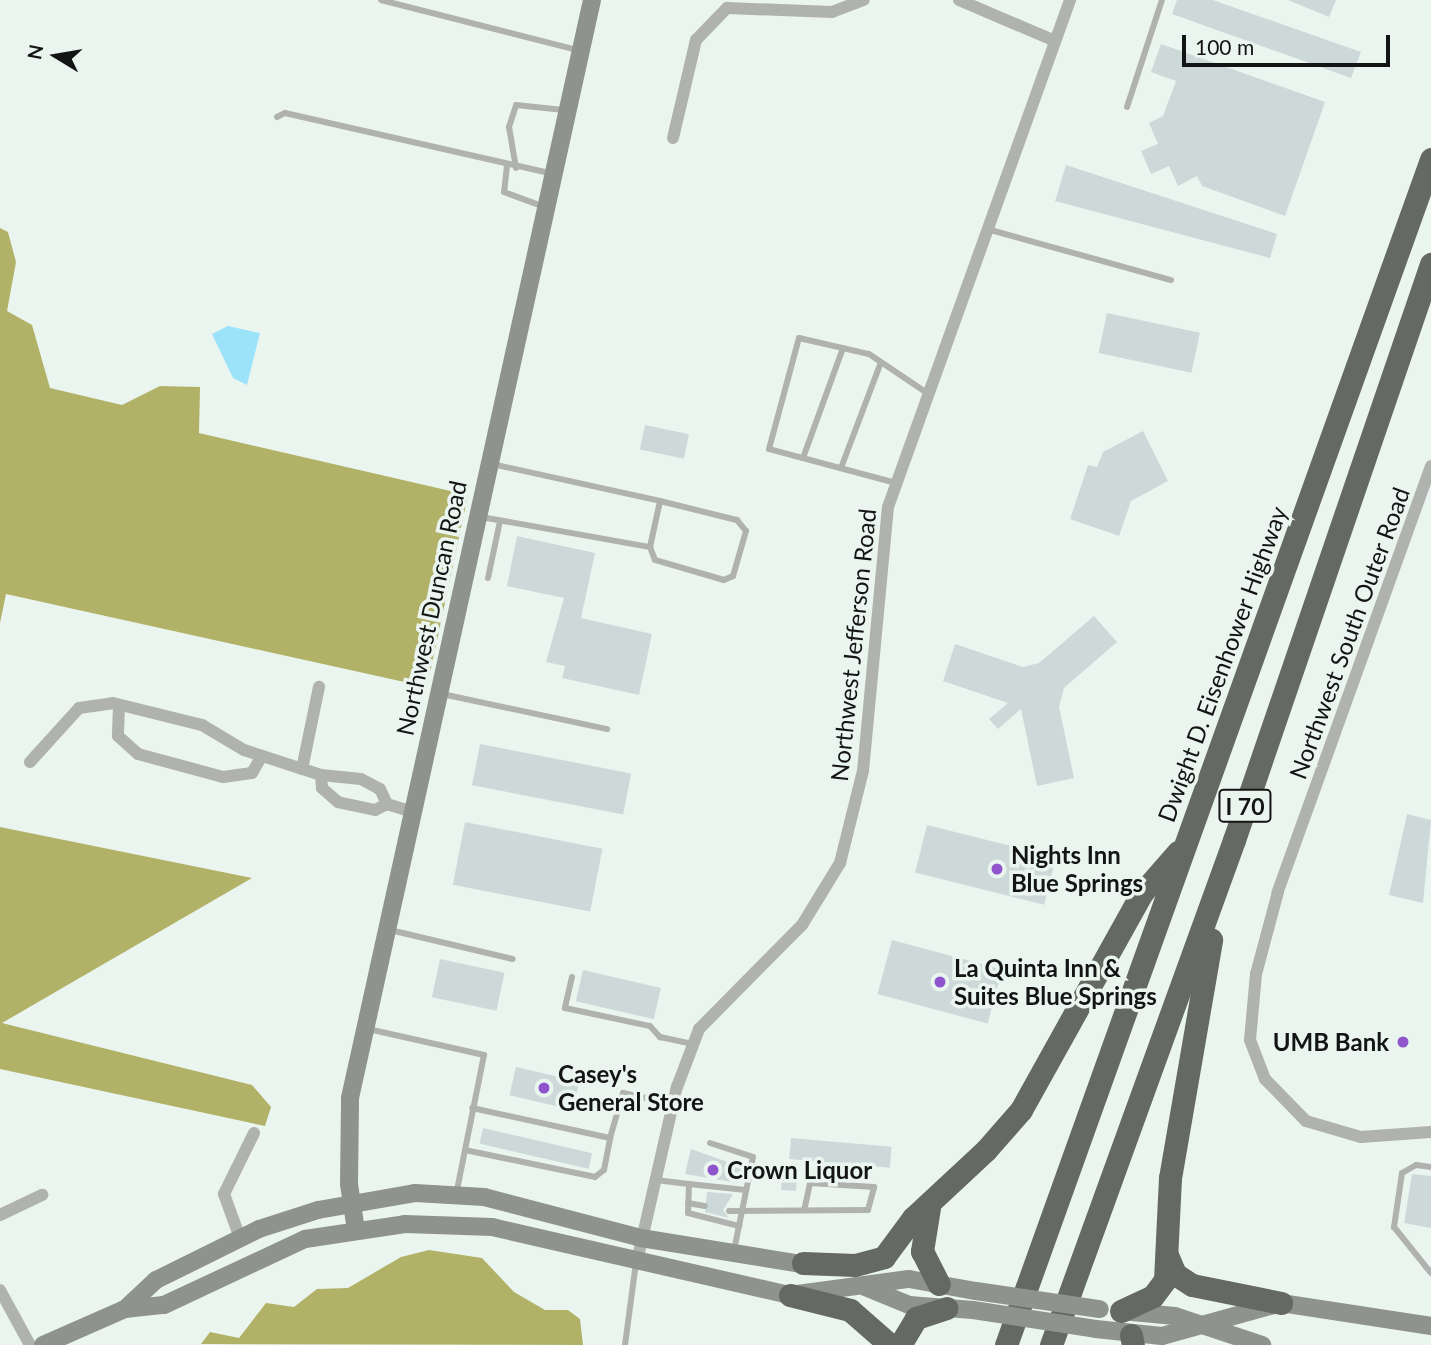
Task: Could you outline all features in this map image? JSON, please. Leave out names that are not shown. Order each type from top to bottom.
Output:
[{"type":"highway","name":"Dwight D. Eisenhower Highway","points":[[1006,1345],[1431,159]]},
{"type":"highway","name":"I 70","points":[[1051,1345],[1234,841],[1431,264]]},
{"type":"highway","points":[[1111,1310],[1153,1296],[1166,1280],[1167,1205],[1182,1099],[1234,841]]},
{"type":"highway","points":[[803,1263],[855,1265],[884,1256],[1021,1110],[1142,893],[1185,845]]},
{"type":"highway","points":[[929,1208],[922,1251],[939,1284]]},
{"type":"highway","points":[[1167,1255],[1175,1274],[1192,1285],[1281,1303]]},
{"type":"highway","points":[[790,1295],[850,1311],[890,1345]]},
{"type":"highway","points":[[901,1345],[916,1318],[946,1308]]},
{"type":"main road","name":"Northwest Duncan Road","points":[[356,1230],[352,1202],[350,1098],[549,173],[592,0]]},
{"type":"main road","points":[[125,1310],[156,1280],[240,1238],[352,1202],[415,1193],[456,1195],[641,1238],[733,1255],[803,1263],[909,1304],[973,1310],[1096,1329],[1132,1340],[1202,1327],[1281,1303],[1431,1326]]},
{"type":"main road","points":[[43,1345],[125,1310],[164,1306],[267,1254],[356,1230],[405,1224],[492,1227],[790,1295],[909,1279],[1111,1310],[1175,1316],[1262,1345]]},
{"type":"street","points":[[673,138],[696,40],[727,8],[832,12],[864,0]]},
{"type":"street","points":[[959,0],[1053,40]]},
{"type":"street","name":"Northwest Jefferson Road","points":[[637,1262],[674,1104],[692,1044],[719,1002],[802,925],[840,863],[863,771],[875,588],[896,482],[1053,40],[1070,0]]},
{"type":"street","name":"Northwest South Outer Road","points":[[1431,466],[1278,892],[1256,974],[1250,1040],[1265,1079],[1306,1122],[1361,1137],[1431,1132]]},
{"type":"street","points":[[302,769],[319,687]]},
{"type":"street","points":[[119,705],[118,736],[138,754],[223,777],[252,773],[261,756]]},
{"type":"street","points":[[30,762],[79,708],[119,705],[202,725],[261,756],[321,775],[361,779],[380,789],[387,804]]},
{"type":"street","points":[[321,775],[322,788],[338,802],[375,810],[387,804],[413,812]]},
{"type":"street","points":[[240,1238],[225,1194],[254,1133]]},
{"type":"street","points":[[0,1215],[42,1195]]},
{"type":"street","points":[[0,1290],[30,1345]]},
{"type":"lane","points":[[381,0],[579,50]]},
{"type":"lane","points":[[1127,107],[1162,0]]},
{"type":"lane","points":[[516,167],[509,127],[516,106],[564,110]]},
{"type":"lane","points":[[277,117],[285,113],[549,173]]},
{"type":"lane","points":[[507,165],[504,192],[542,206]]},
{"type":"lane","points":[[985,229],[1171,280]]},
{"type":"lane","points":[[896,482],[769,449],[799,338],[843,348],[881,362],[927,393]]},
{"type":"lane","points":[[803,458],[843,348]]},
{"type":"lane","points":[[841,468],[881,362]]},
{"type":"lane","points":[[486,463],[660,501],[743,525],[738,569],[724,580],[673,569],[654,559],[650,547],[660,501]]},
{"type":"lane","points":[[475,516],[650,547]]},
{"type":"lane","points":[[488,578],[500,521]]},
{"type":"lane","points":[[438,693],[607,729]]},
{"type":"lane","points":[[388,930],[513,959]]},
{"type":"lane","points":[[572,977],[565,1009],[650,1026],[660,1037],[692,1044]]},
{"type":"lane","points":[[366,1028],[484,1055],[456,1195]]},
{"type":"lane","points":[[465,1150],[594,1177],[604,1170],[623,1093],[674,1104]]},
{"type":"lane","points":[[472,1108],[610,1138]]},
{"type":"lane","points":[[710,1143],[751,1153],[733,1255]]},
{"type":"lane","points":[[1431,1167],[1416,1164],[1402,1173],[1394,1227],[1431,1273]]},
{"type":"lane","points":[[656,1180],[746,1190]]},
{"type":"lane","points":[[729,1210],[741,1213],[805,1208],[868,1210],[874,1187],[810,1183],[805,1208]]},
{"type":"lane","points":[[689,1184],[688,1213],[701,1220],[738,1226]]},
{"type":"lane","points":[[688,1203],[705,1206]]},
{"type":"lane","points":[[625,1345],[637,1262]]},
{"type":"shaded area","points":[[0,228],[8,232],[16,262],[7,311],[32,325],[50,388],[122,405],[160,386],[200,387],[199,433],[468,495],[427,687],[6,594],[0,623]]},
{"type":"shaded area","points":[[0,827],[252,878],[2,1023],[252,1085],[271,1107],[265,1126],[0,1069]]},
{"type":"shaded area","points":[[429,1250],[482,1258],[514,1292],[545,1310],[568,1310],[580,1319],[583,1345],[201,1344],[210,1332],[239,1338],[266,1303],[294,1307],[317,1289],[348,1288],[401,1257]]},
{"type":"water","points":[[228,326],[260,333],[247,385],[233,378],[212,334]]},
{"type":"building","points":[[1177,0],[1213,0],[1361,52],[1351,78],[1172,14]]},
{"type":"building","points":[[1288,0],[1336,0],[1329,17]]},
{"type":"building","points":[[1161,44],[1325,102],[1285,216],[1202,186],[1197,176],[1178,186],[1169,166],[1151,174],[1141,151],[1158,144],[1149,123],[1163,116],[1176,81],[1151,72]]},
{"type":"building","points":[[1066,165],[1277,234],[1270,258],[1055,201]]},
{"type":"building","points":[[1107,313],[1200,333],[1191,373],[1098,353]]},
{"type":"building","points":[[645,425],[689,434],[684,459],[640,449]]},
{"type":"building","points":[[1143,431],[1168,481],[1131,501],[1119,536],[1070,519],[1088,465],[1097,467],[1103,452]]},
{"type":"building","points":[[517,536],[595,553],[581,618],[652,634],[639,695],[562,678],[565,666],[546,662],[564,598],[507,586]]},
{"type":"building","points":[[1094,616],[1117,642],[1064,688],[1059,707],[1074,778],[1037,786],[1021,709],[998,729],[989,719],[1008,703],[943,681],[955,644],[1023,667],[1039,663]]},
{"type":"building","points":[[480,744],[631,773],[623,815],[472,785]]},
{"type":"building","points":[[1407,814],[1431,820],[1423,903],[1389,895]]},
{"type":"building","points":[[465,822],[602,849],[590,912],[453,885]]},
{"type":"building","points":[[927,825],[1056,857],[1044,905],[915,873]]},
{"type":"building","name":"La Quinta Inn & Suites Blue Springs","points":[[892,940],[1002,970],[988,1024],[878,994]]},
{"type":"building","points":[[440,959],[505,973],[496,1011],[432,997]]},
{"type":"building","points":[[583,970],[661,988],[654,1019],[576,1001]]},
{"type":"building","name":"Casey's General Store","points":[[516,1067],[579,1082],[573,1110],[509,1095]]},
{"type":"building","name":"Casey's General Store","points":[[483,1128],[592,1153],[589,1169],[479,1144]]},
{"type":"building","points":[[791,1138],[892,1147],[890,1168],[789,1159]]},
{"type":"building","name":"Crown Liquor","points":[[691,1149],[742,1167],[738,1183],[685,1174]]},
{"type":"building","points":[[783,1163],[798,1164],[796,1191],[781,1190]]},
{"type":"building","points":[[1412,1174],[1431,1176],[1431,1228],[1404,1223]]},
{"type":"building","name":"Crown Liquor","points":[[707,1192],[733,1194],[723,1210],[729,1218],[705,1212]]},
{"type":"place","name":"Nights Inn Blue Springs","points":[[997,869]]},
{"type":"place","name":"La Quinta Inn & Suites Blue Springs","points":[[940,982]]},
{"type":"place","name":"UMB Bank","points":[[1403,1042]]},
{"type":"place","name":"Casey's General Store","points":[[544,1088]]},
{"type":"place","name":"Crown Liquor","points":[[713,1170]]}]
